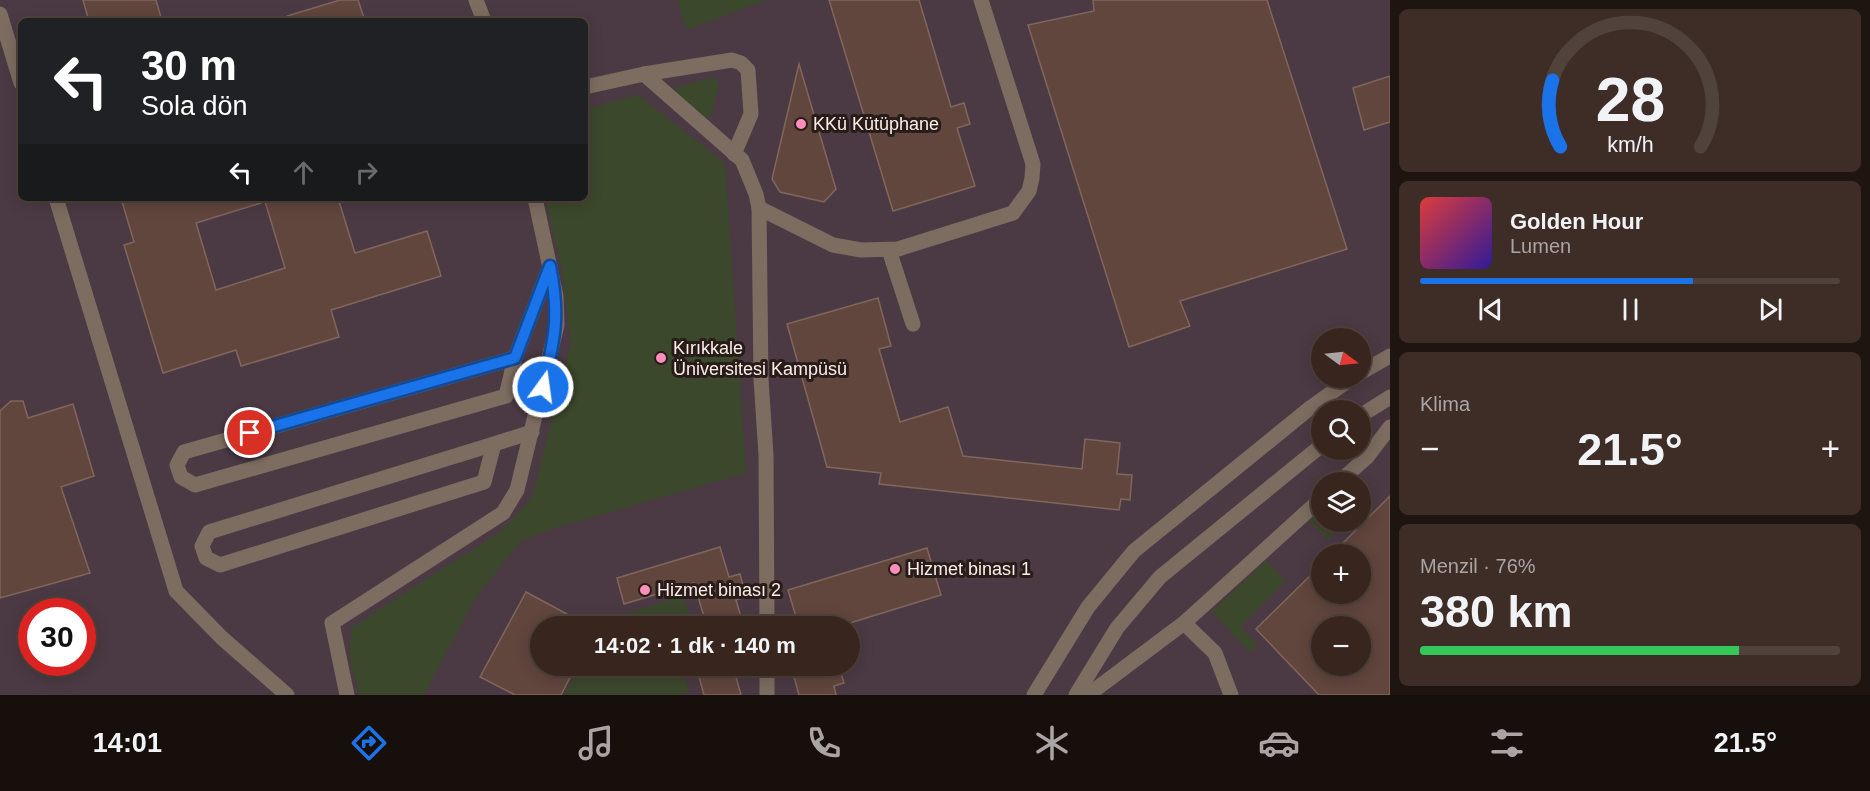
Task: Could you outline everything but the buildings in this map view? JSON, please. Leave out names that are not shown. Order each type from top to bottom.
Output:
[{"type":"street","points":[[476,0],[483,18]]},
{"type":"street","points":[[759,208],[824,242],[852,249],[889,250],[1013,213],[1029,191],[1033,164],[981,0]]},
{"type":"street","points":[[0,14],[18,73]]},
{"type":"street","points":[[588,86],[644,74],[732,60],[744,65],[748,70],[751,114],[734,154]]},
{"type":"street","points":[[644,74],[745,166],[752,180],[759,208],[761,379],[767,472],[767,616]]},
{"type":"street","points":[[57,201],[176,591],[222,638],[287,695]]},
{"type":"street","points":[[346,695],[332,623],[503,513],[517,490],[557,325],[556,296],[536,201]]},
{"type":"street","points":[[889,250],[914,324]]},
{"type":"street","points":[[515,358],[184,452],[177,465],[181,477],[195,485],[506,396],[515,358],[550,266]]},
{"type":"street","points":[[1371,367],[1390,356]]},
{"type":"street","points":[[1034,695],[1088,607],[1140,545],[1338,388]]},
{"type":"street","points":[[1371,409],[1390,397]]},
{"type":"street","points":[[1350,472],[1366,457],[1390,427]]},
{"type":"street","points":[[494,444],[484,482],[220,565],[206,558],[202,546],[209,532],[532,432]]},
{"type":"street","points":[[1076,695],[1117,628],[1160,577],[1311,454]]},
{"type":"street","points":[[1088,695],[1184,623],[1311,508]]},
{"type":"street","points":[[1184,623],[1215,653],[1231,695]]},
{"type":"street","points":[[767,676],[767,695]]},
{"type":"shaded area","name":"Kırıkkale Üniversitesi Kampüsü","points":[[0,0],[1390,0],[1390,695],[0,695]]},
{"type":"green space","points":[[677,0],[767,0],[686,30]]},
{"type":"green space","points":[[713,77],[719,84],[711,116],[704,118],[665,91]]},
{"type":"green space","points":[[638,95],[725,163],[746,473],[554,528],[521,541],[474,600],[424,695],[359,695],[349,653],[352,627],[500,532],[532,498],[571,343],[561,266],[546,201],[588,201],[588,108]]},
{"type":"green space","points":[[1320,532],[1336,532],[1328,540]]},
{"type":"green space","points":[[1266,561],[1286,581],[1240,627],[1258,645],[1250,653],[1212,611]]},
{"type":"green space","points":[[683,596],[689,616],[618,616]]},
{"type":"green space","points":[[575,676],[685,676],[689,691],[679,695],[565,695]]},
{"type":"place","name":"KKü Kütüphane","points":[[801,124]]},
{"type":"place","name":"Kırıkkale Üniversitesi Kampüsü","points":[[661,358]]},
{"type":"place","name":"Hizmet binası 1","points":[[895,569]]},
{"type":"place","name":"Hizmet binası 2","points":[[645,590]]},
{"type":"route","points":[[250,433],[515,358],[550,266],[556,296],[557,325],[543,387]]}]
